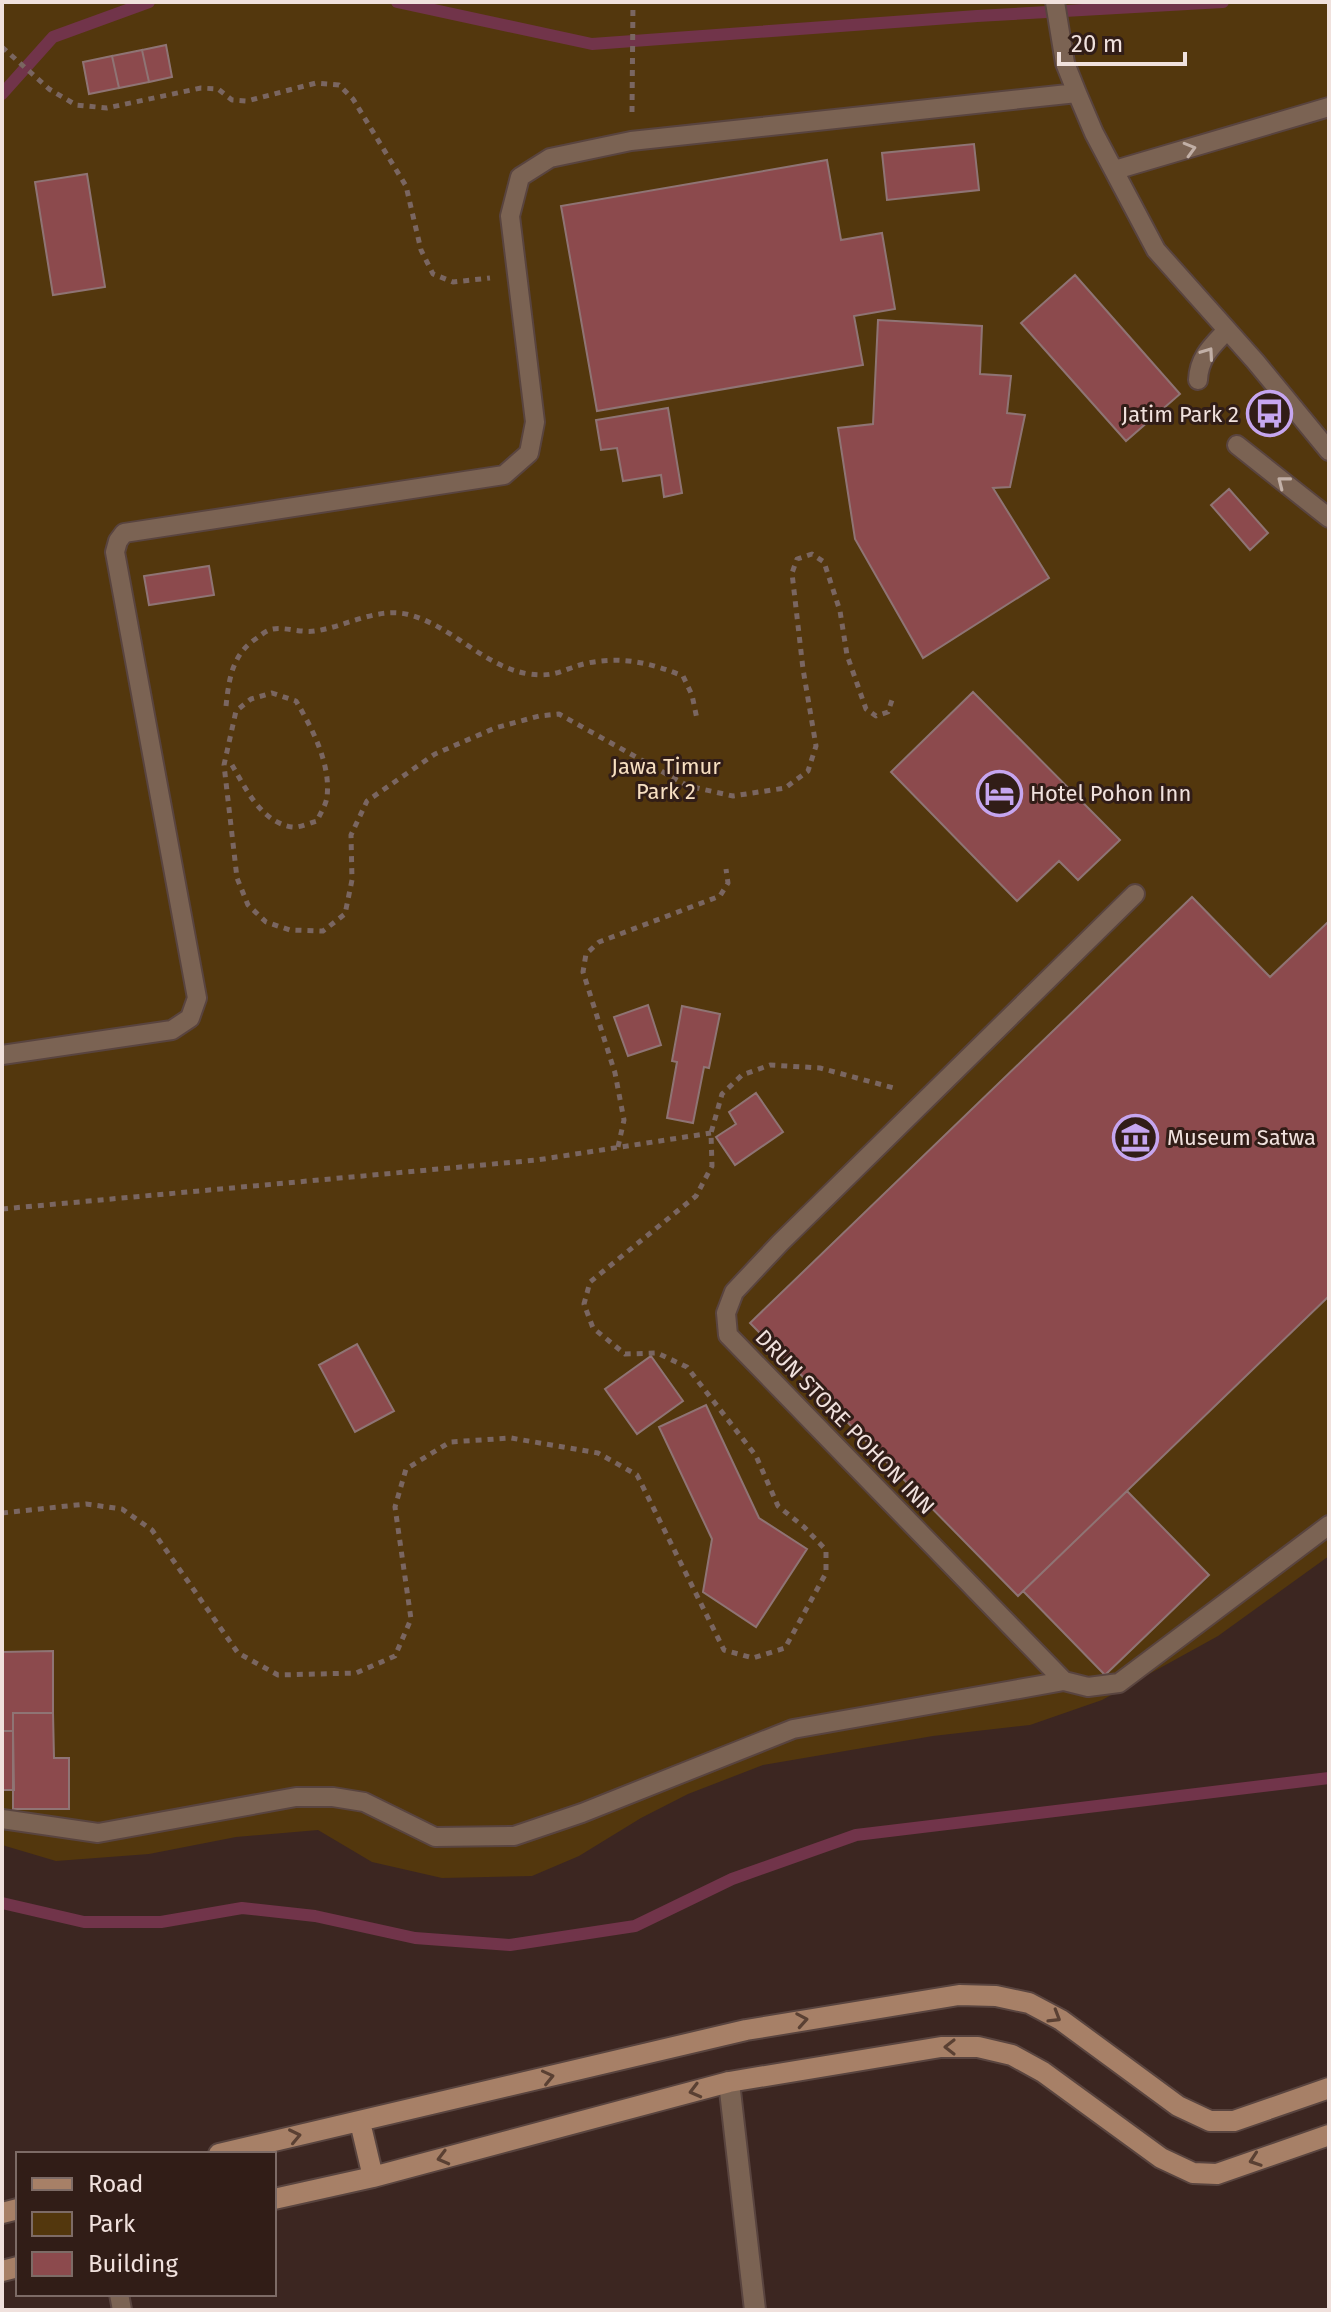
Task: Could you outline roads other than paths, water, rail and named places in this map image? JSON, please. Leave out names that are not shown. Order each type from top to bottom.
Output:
[{"type":"street","points":[[233,2152],[262,2148],[746,2030],[959,1995],[996,1996],[1029,2003],[1061,2020],[1178,2106],[1210,2121],[1234,2121],[1329,2088]]},
{"type":"street","points":[[276,2199],[373,2177],[729,2082],[941,2047],[978,2047],[1012,2055],[1043,2072],[1161,2158],[1193,2173],[1217,2174],[1329,2135]]},
{"type":"street","points":[[729,2082],[755,2310]]},
{"type":"street","points":[[360,2122],[373,2177]]},
{"type":"lane","points":[[1055,2],[1065,63],[1077,93],[1094,133],[1156,250],[1329,451]]},
{"type":"lane","points":[[2,1055],[172,1030],[190,1018],[197,998],[115,552],[118,541],[124,533],[504,475],[529,453],[535,422],[510,216],[520,177],[550,158],[631,141],[1077,93]]},
{"type":"lane","points":[[1115,170],[1329,107]]},
{"type":"lane","points":[[1198,380],[1198,367],[1204,354],[1227,330]]},
{"type":"lane","points":[[1237,445],[1329,518]]},
{"type":"lane","name":"DRUN STORE POHON INN","points":[[1064,1681],[728,1335],[726,1313],[734,1292],[780,1243],[1135,894]]},
{"type":"lane","points":[[2,1819],[98,1833],[296,1797],[333,1797],[364,1802],[435,1837],[514,1836],[582,1813],[793,1729],[1064,1681],[1088,1687],[1119,1683],[1329,1525]]},
{"type":"waterway","points":[[2,94],[53,37],[149,2]]},
{"type":"waterway","points":[[397,2],[592,44],[1223,2]]},
{"type":"waterway","points":[[2,1903],[84,1922],[161,1922],[242,1908],[315,1916],[415,1938],[510,1945],[635,1926],[732,1879],[856,1835],[1329,1778]]},
{"type":"place","name":"Jatim Park 2","points":[[1270,414]]},
{"type":"place","name":"Hotel Pohon Inn","points":[[999,793]]},
{"type":"place","name":"Museum Satwa","points":[[1136,1137]]},
{"type":"park label","name":"Jawa Timur Park 2","points":[[666,778]]}]
